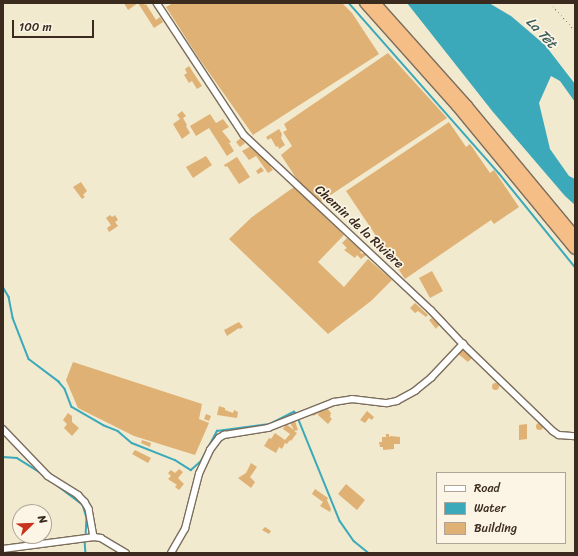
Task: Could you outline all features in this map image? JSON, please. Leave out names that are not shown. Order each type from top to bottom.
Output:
[{"type":"highway","points":[[365,3],[457,106],[575,249]]},
{"type":"highway","points":[[375,3],[467,106],[575,236]]},
{"type":"street","name":"Chemin de la Rivière","points":[[157,3],[244,135],[431,310],[463,344],[553,431],[559,435],[575,436]]},
{"type":"street","points":[[171,553],[185,529],[199,474],[210,450],[219,438],[224,435],[268,428],[334,402],[352,399],[387,403],[397,401],[415,391],[431,378],[463,344]]},
{"type":"street","points":[[3,430],[48,476],[78,495],[85,502],[89,509],[94,537]]},
{"type":"street","points":[[3,549],[94,537],[101,538],[126,553]]},
{"type":"path","points":[[550,3],[575,31]]},
{"type":"water","points":[[407,3],[489,3],[511,16],[545,45],[575,84],[575,102],[560,81],[551,76],[539,103],[550,149],[569,176],[575,179],[575,205],[565,196],[493,112]]},
{"type":"building","points":[[124,3],[138,3],[128,10]]},
{"type":"building","points":[[138,3],[146,4],[156,20],[160,17],[163,22],[154,28]]},
{"type":"building","points":[[173,3],[342,3],[352,13],[379,54],[253,135],[198,57],[166,7]]},
{"type":"building","points":[[388,53],[447,118],[320,202],[300,184],[281,155],[292,146],[283,132],[287,130],[284,124]]},
{"type":"building","points":[[189,66],[202,86],[197,89],[192,81],[189,83],[184,75],[187,73],[185,69]]},
{"type":"building","points":[[182,111],[186,116],[183,118],[190,133],[182,139],[173,124],[180,119],[177,115]]},
{"type":"building","points":[[210,114],[216,123],[223,119],[229,127],[222,131],[231,142],[229,143],[234,151],[227,156],[209,128],[196,136],[190,126]]},
{"type":"building","points":[[449,122],[466,147],[470,144],[490,173],[494,170],[519,207],[494,224],[491,220],[405,279],[346,191]]},
{"type":"building","points":[[279,129],[282,134],[281,138],[285,145],[279,149],[278,146],[276,147],[271,138],[268,140],[266,137]]},
{"type":"building","points":[[241,138],[245,143],[240,147],[236,142]]},
{"type":"building","points":[[251,146],[273,165],[270,166],[273,170],[268,173],[256,156],[249,160],[242,151]]},
{"type":"building","points":[[206,156],[212,165],[193,178],[186,167]]},
{"type":"building","points":[[237,157],[250,177],[239,184],[227,166],[225,167],[224,165]]},
{"type":"building","points":[[261,167],[264,171],[258,174],[256,171]]},
{"type":"building","points":[[81,182],[87,191],[83,195],[85,197],[82,199],[73,187]]},
{"type":"building","points":[[294,187],[344,235],[318,262],[344,287],[368,259],[392,280],[371,301],[328,334],[229,239],[252,217]]},
{"type":"building","points":[[110,215],[112,217],[115,215],[118,220],[115,222],[118,226],[109,232],[107,228],[111,225],[106,218]]},
{"type":"building","points":[[347,238],[362,251],[360,252],[362,254],[364,253],[366,255],[361,259],[357,255],[355,258],[344,250],[347,248],[342,243]]},
{"type":"building","points":[[432,271],[443,291],[430,298],[419,278]]},
{"type":"building","points":[[415,303],[428,315],[426,317],[418,311],[415,313],[410,308]]},
{"type":"building","points":[[432,318],[439,325],[436,329],[429,320]]},
{"type":"building","points":[[239,322],[243,327],[227,336],[224,330]]},
{"type":"building","points":[[462,348],[472,358],[468,362],[457,353]]},
{"type":"building","points":[[73,362],[202,404],[199,419],[209,423],[195,455],[134,436],[78,408],[66,380]]},
{"type":"building","points":[[495,382],[498,383],[498,389],[495,390],[492,389],[491,386],[492,383]]},
{"type":"building","points":[[219,406],[233,413],[234,410],[238,412],[237,418],[217,415]]},
{"type":"building","points":[[326,407],[331,413],[330,417],[332,419],[328,424],[318,415],[319,413],[313,416],[311,413]]},
{"type":"building","points":[[367,411],[374,417],[372,420],[369,418],[365,423],[360,420]]},
{"type":"building","points":[[68,413],[72,416],[72,422],[79,428],[72,436],[64,428],[67,424],[63,420]]},
{"type":"building","points":[[206,414],[211,416],[209,421],[204,419]]},
{"type":"building","points":[[295,421],[298,430],[294,431],[297,433],[291,441],[290,440],[287,444],[285,443],[282,449],[279,447],[276,453],[264,446],[269,438],[271,439],[275,433],[285,440],[290,434],[283,429],[286,424],[294,430],[290,423]]},
{"type":"building","points":[[539,422],[542,423],[542,429],[539,430],[536,429],[535,426],[536,423]]},
{"type":"building","points":[[527,424],[527,439],[519,440],[519,425]]},
{"type":"building","points":[[386,434],[389,434],[389,437],[400,437],[400,444],[394,444],[394,449],[383,450],[383,447],[380,447],[379,442],[382,442],[382,437],[386,437]]},
{"type":"building","points":[[142,440],[151,443],[150,447],[141,443]]},
{"type":"building","points":[[135,450],[151,458],[148,463],[132,454]]},
{"type":"building","points":[[251,463],[257,467],[250,477],[255,482],[251,488],[238,478],[246,473]]},
{"type":"building","points":[[179,469],[183,472],[178,478],[184,484],[179,490],[175,487],[177,485],[168,479],[171,476],[168,473],[171,470],[175,473]]},
{"type":"building","points":[[346,484],[365,500],[357,510],[338,494]]},
{"type":"building","points":[[315,489],[328,498],[327,500],[331,509],[330,512],[320,506],[323,502],[312,494]]},
{"type":"building","points":[[265,527],[271,531],[269,534],[262,530]]},
{"type":"waterway","points":[[349,3],[499,173],[575,267]]},
{"type":"waterway","points":[[3,287],[9,297],[13,318],[29,359],[59,382],[65,389],[72,407],[103,425],[118,431],[132,443],[175,460],[191,470],[201,461],[217,431],[270,424],[294,412],[296,413]]},
{"type":"waterway","points":[[299,420],[340,521],[354,541],[369,553]]},
{"type":"waterway","points":[[3,457],[17,458],[44,475]]},
{"type":"waterway","points":[[58,486],[83,505],[87,518],[86,537]]},
{"type":"waterway","points":[[85,540],[86,553]]},
{"type":"water label","name":"La Têt","points":[[541,33]]}]
